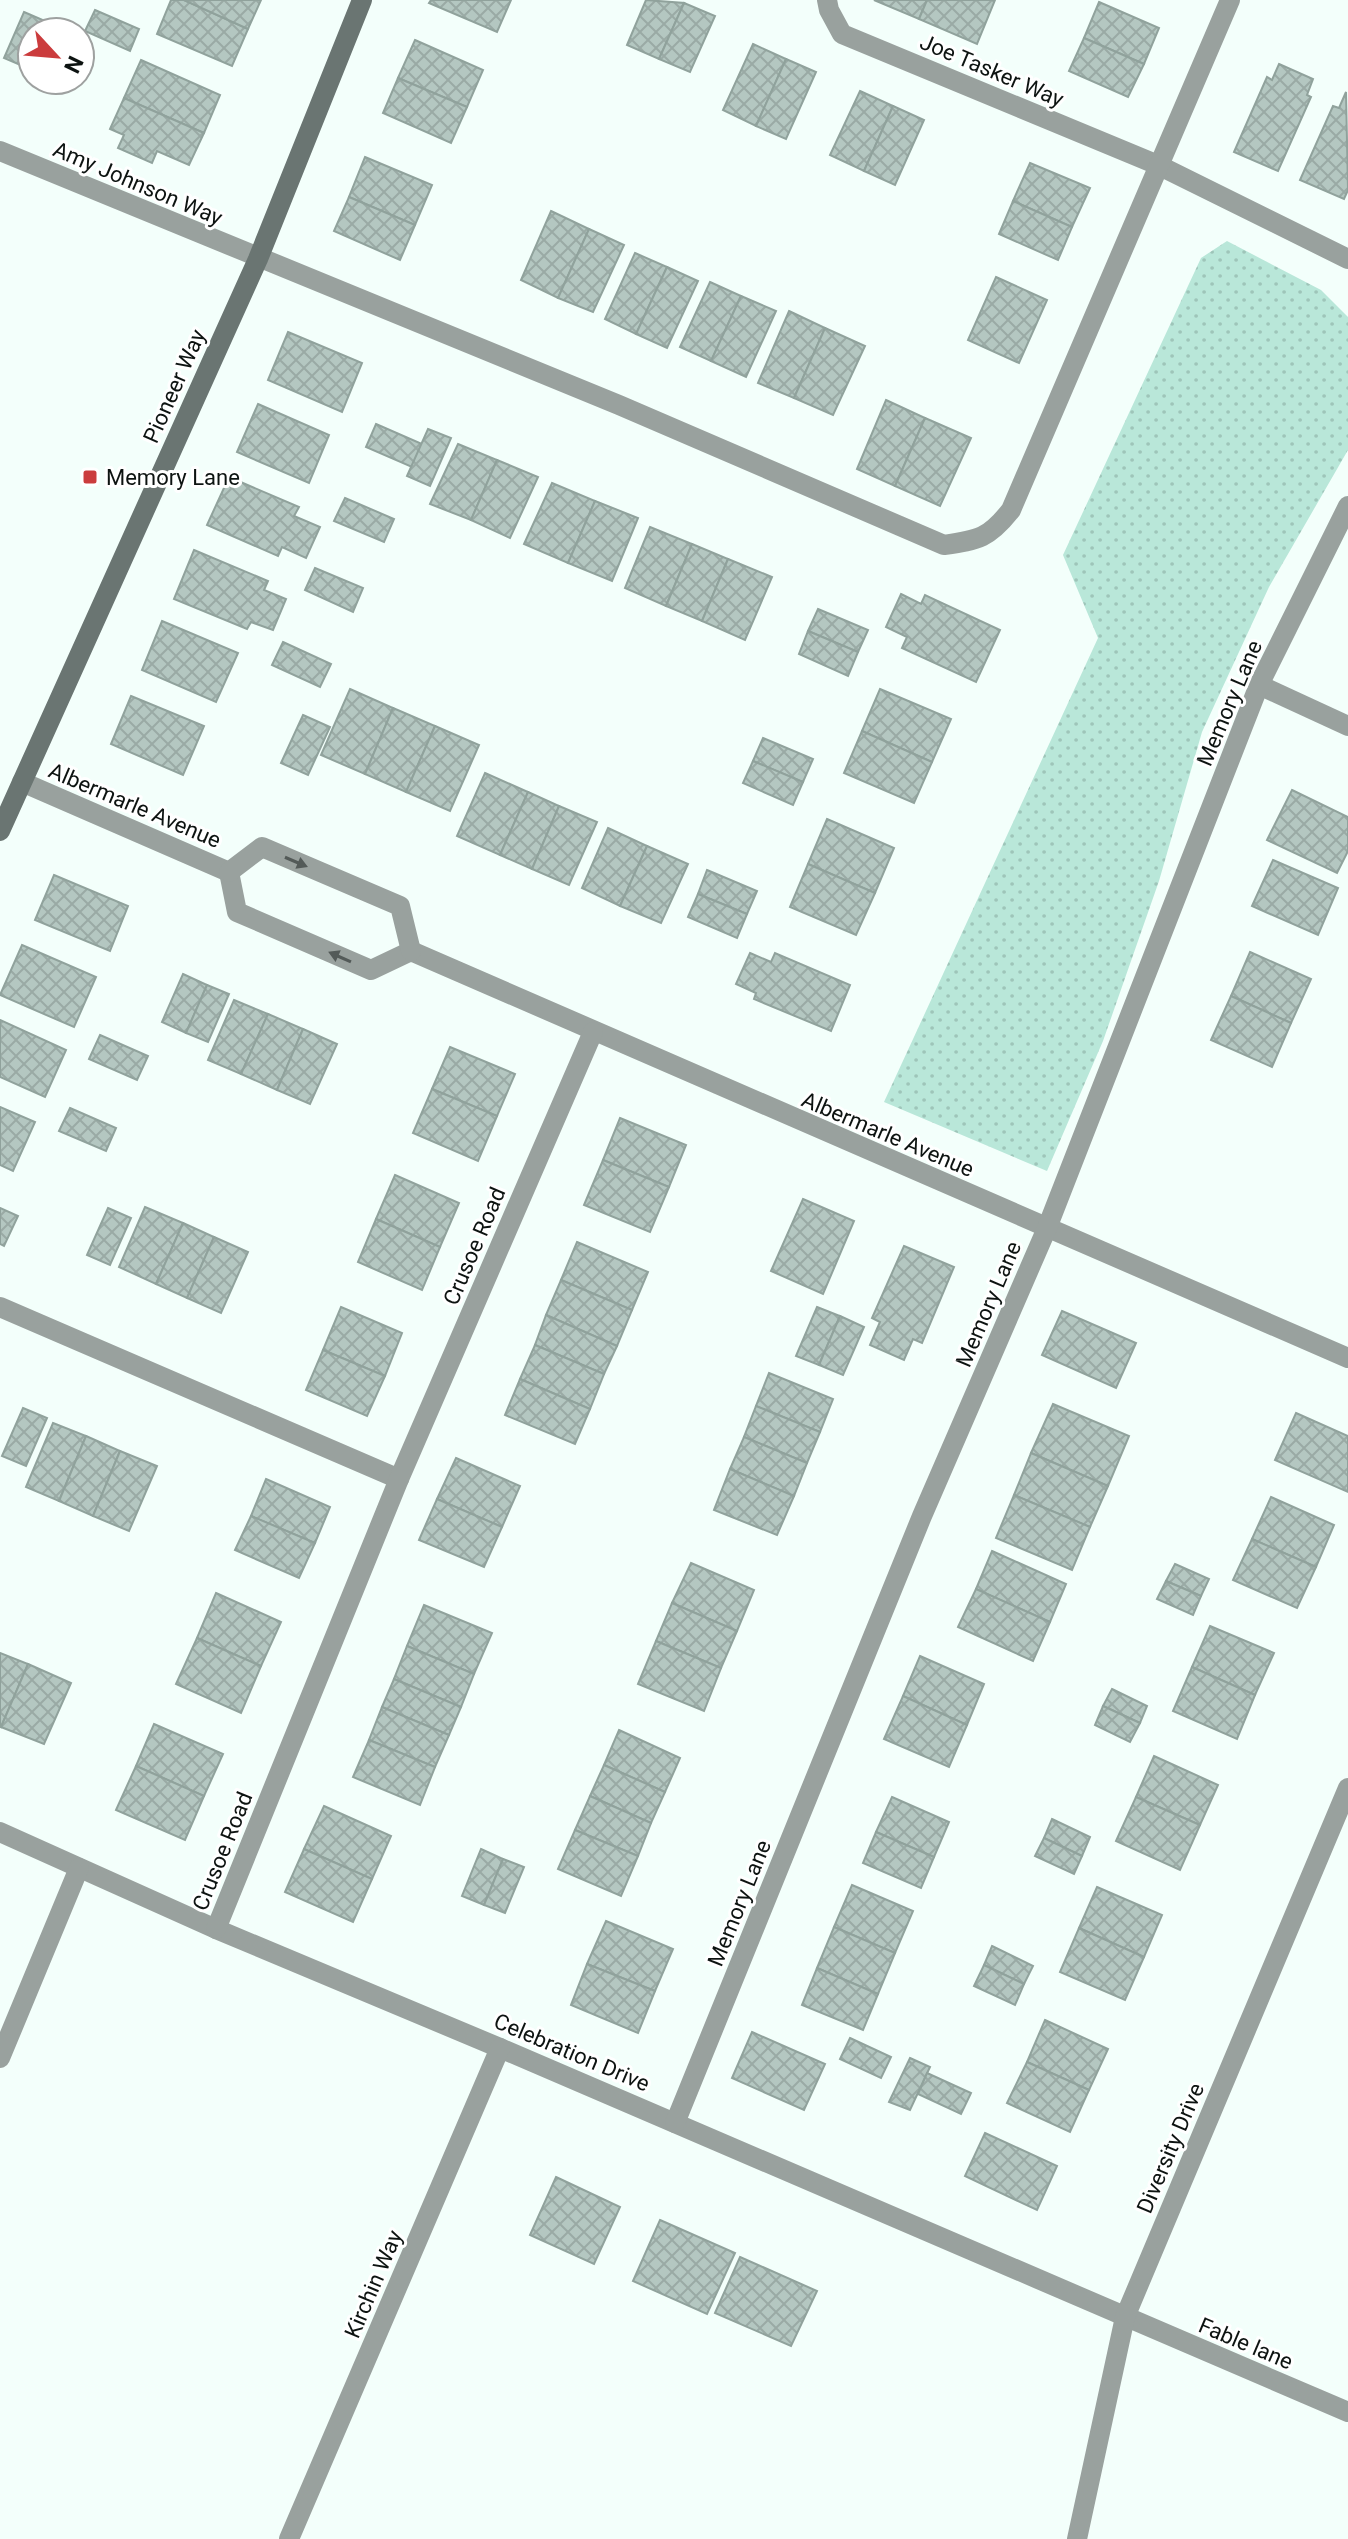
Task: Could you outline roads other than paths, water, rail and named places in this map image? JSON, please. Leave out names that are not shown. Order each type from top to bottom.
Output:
[{"type":"street","name":"Pioneer Way","points":[[0,831],[258,259],[362,0]]},
{"type":"street","name":"Joe Tasker Way","points":[[827,0],[842,34],[1158,165]]},
{"type":"street","points":[[258,259],[619,405],[944,545],[984,538],[1011,510],[1230,0]]},
{"type":"street","name":"Amy Johnson Way","points":[[0,151],[258,259]]},
{"type":"street","points":[[1158,165],[1348,259]]},
{"type":"street","name":"Memory Lane","points":[[675,2123],[922,1516],[1047,1228],[1259,685],[1348,506]]},
{"type":"street","points":[[1259,685],[1348,726]]},
{"type":"street","name":"Albermarle Avenue","points":[[22,782],[229,872]]},
{"type":"street","name":"Albermarle Avenue","points":[[229,872],[262,847],[400,906],[411,951]]},
{"type":"street","name":"Albermarle Avenue","points":[[229,872],[237,912],[344,959],[371,970],[411,951],[1348,1358]]},
{"type":"street","name":"Crusoe Road","points":[[216,1929],[399,1479],[593,1032]]},
{"type":"street","points":[[0,1307],[399,1479]]},
{"type":"street","name":"Diversity Drive","points":[[1077,2539],[1125,2317],[1348,1788]]},
{"type":"street","name":"Celebration Drive","points":[[0,1832],[216,1929],[1125,2317]]},
{"type":"street","points":[[0,2058],[79,1868]]},
{"type":"street","name":"Kirchin Way","points":[[289,2539],[500,2048]]},
{"type":"street","name":"Fable lane","points":[[1125,2317],[1348,2412]]},
{"type":"place","name":"Memory Lane","points":[[90,477]]}]
